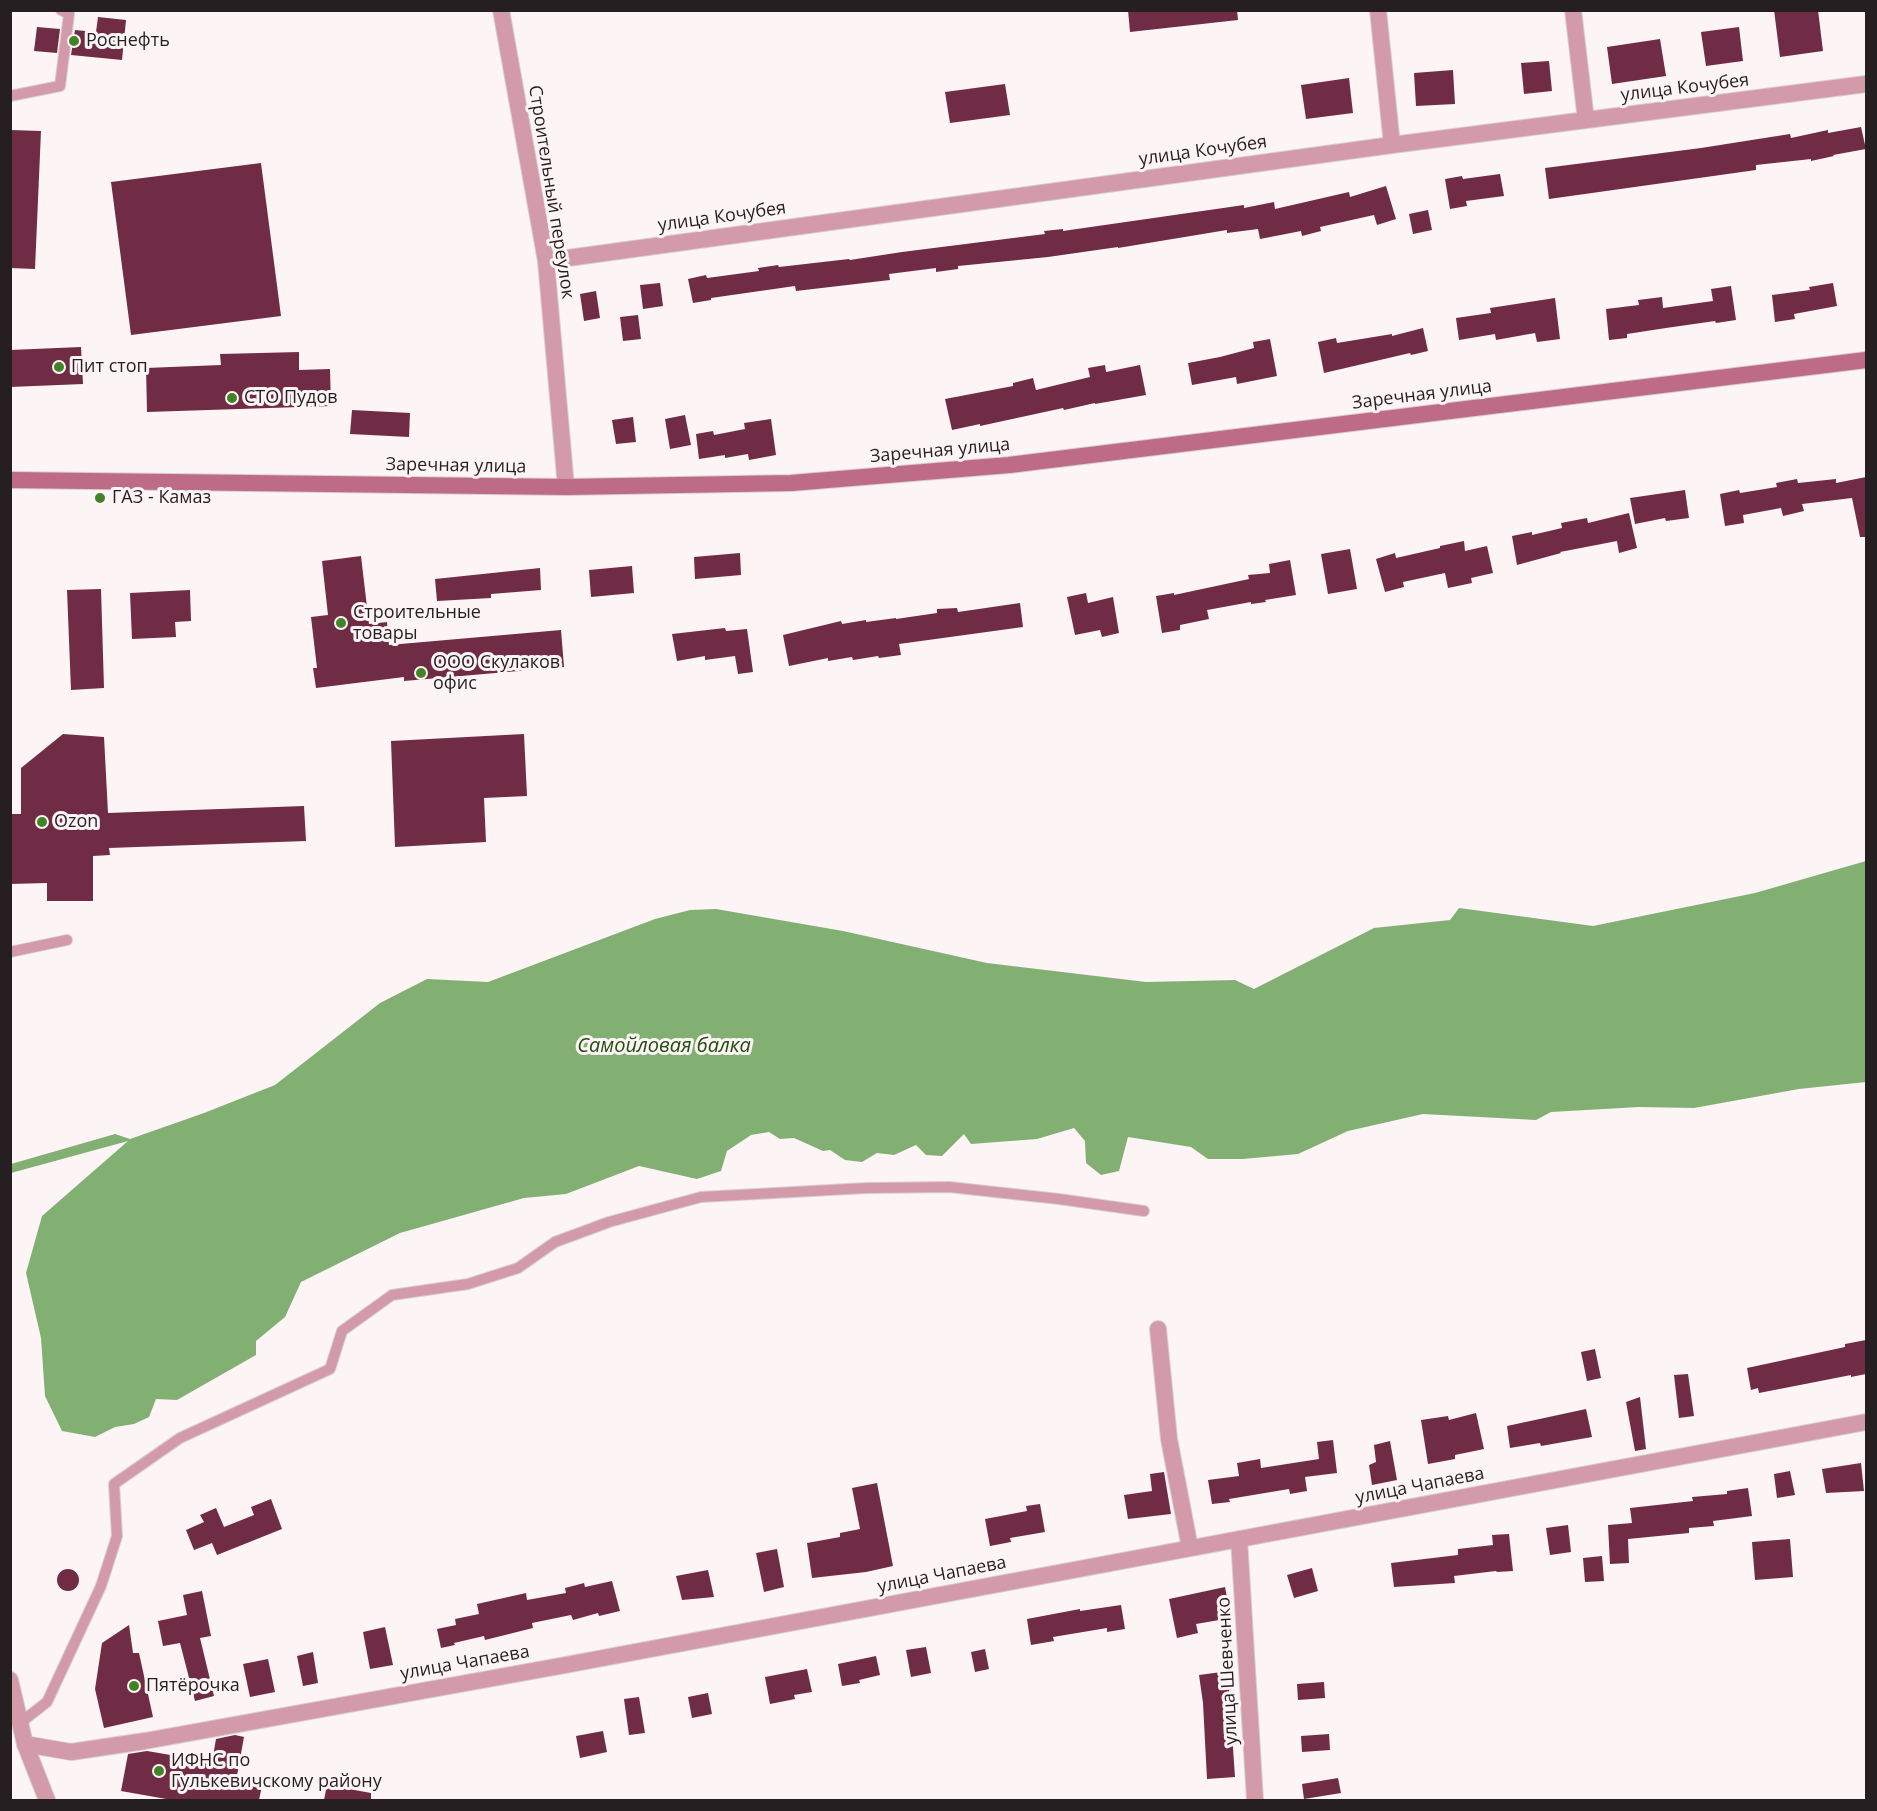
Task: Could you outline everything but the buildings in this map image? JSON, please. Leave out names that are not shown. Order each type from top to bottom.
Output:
[{"type":"main road","name":"Заречная улица","points":[[10,480],[566,487],[791,483],[1010,465],[1866,360]]},
{"type":"street","name":"Строительный переулок","points":[[501,10],[546,261],[566,487]]},
{"type":"street","points":[[1378,10],[1392,145]]},
{"type":"street","points":[[1574,10],[1586,120]]},
{"type":"street","name":"улица Кочубея","points":[[546,261],[1392,145],[1866,84]]},
{"type":"street","points":[[1158,1329],[1169,1439],[1190,1548]]},
{"type":"street","name":"улица Чапаева","points":[[25,1744],[72,1752],[145,1742],[1866,1422]]},
{"type":"street","name":"улица Шевченко","points":[[1239,1539],[1255,1800]]},
{"type":"street","points":[[10,1680],[25,1744],[47,1800]]},
{"type":"lane","points":[[10,96],[60,86],[69,14],[61,10]]},
{"type":"lane","points":[[10,952],[68,940]]},
{"type":"lane","points":[[20,1723],[48,1702],[101,1586],[117,1536],[114,1484],[180,1438],[330,1369],[342,1331],[392,1295],[468,1284],[518,1268],[555,1242],[609,1222],[701,1197],[867,1188],[949,1187],[1144,1211]]},
{"type":"water","name":"Самойловая балка","points":[[1866,861],[1866,1082],[1799,1089],[1694,1108],[1639,1107],[1551,1112],[1536,1120],[1423,1114],[1348,1131],[1298,1154],[1243,1159],[1208,1159],[1191,1147],[1128,1137],[1119,1171],[1101,1175],[1086,1163],[1085,1141],[1074,1128],[1037,1139],[971,1144],[964,1134],[942,1156],[926,1155],[916,1145],[894,1155],[877,1153],[862,1162],[845,1160],[830,1150],[823,1151],[794,1138],[780,1139],[769,1132],[751,1135],[727,1151],[721,1171],[697,1179],[639,1166],[566,1194],[524,1198],[400,1233],[301,1282],[285,1317],[256,1341],[256,1355],[177,1400],[156,1399],[149,1417],[134,1424],[115,1427],[95,1437],[62,1431],[45,1396],[41,1338],[26,1273],[42,1216],[128,1141],[11,1173],[11,1164],[115,1134],[130,1139],[275,1085],[380,1003],[427,979],[488,982],[655,919],[690,910],[716,909],[843,931],[987,963],[1146,982],[1235,980],[1254,989],[1374,928],[1450,920],[1459,908],[1593,926],[1755,893]]},
{"type":"place","name":"Роснефть","points":[[74,41]]},
{"type":"place","name":"Пит стоп","points":[[59,367]]},
{"type":"place","name":"СТО Пудов","points":[[232,398]]},
{"type":"place","name":"ГАЗ - Камаз","points":[[100,498]]},
{"type":"place","name":"Строительные товары","points":[[341,623]]},
{"type":"place","name":"ООО Скулаков офис","points":[[421,673]]},
{"type":"place","name":"Ozon","points":[[42,822]]},
{"type":"place","name":"Пятёрочка","points":[[134,1686]]},
{"type":"place","name":"ИФНС по Гулькевичскому району","points":[[159,1771]]}]
